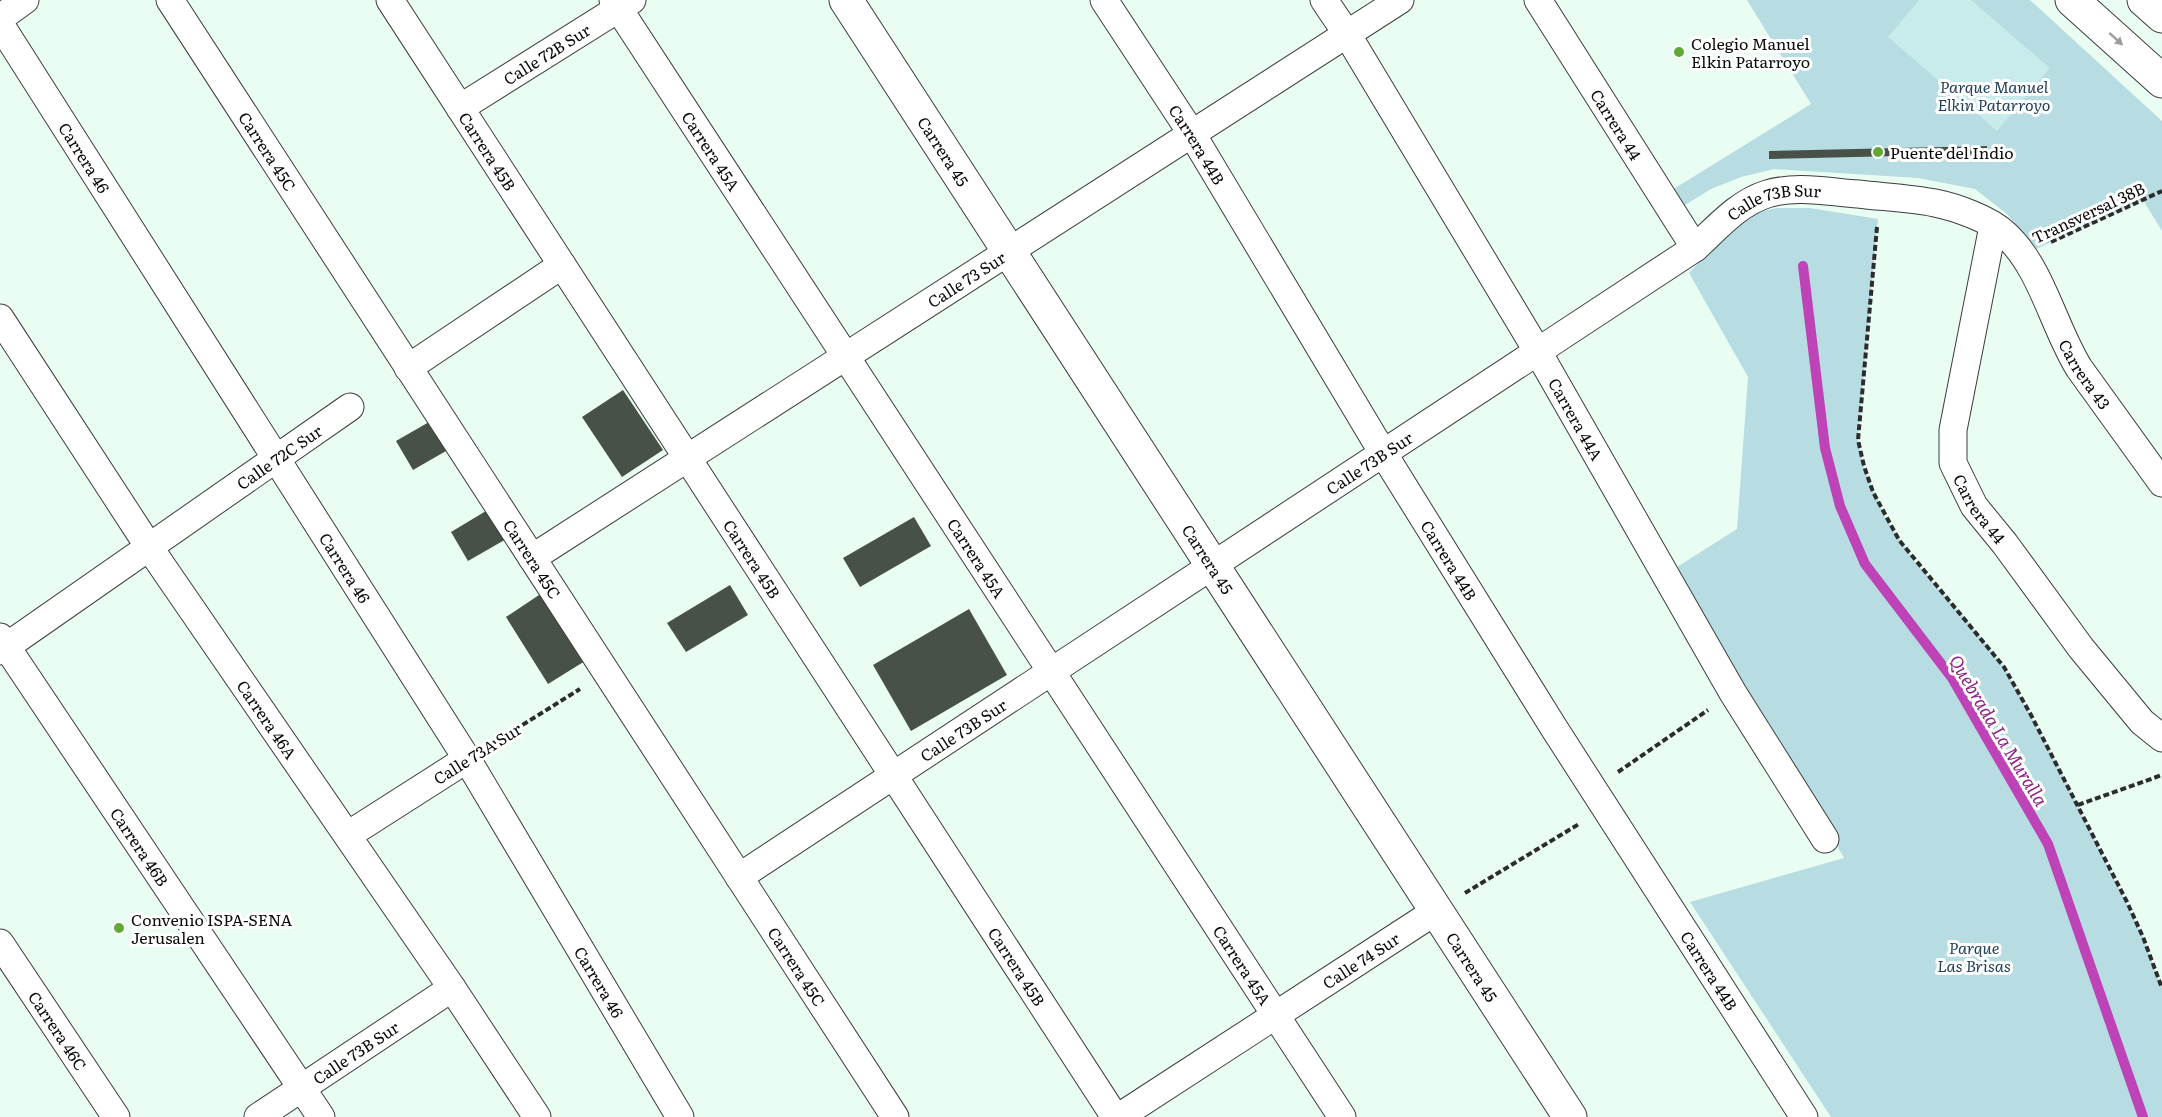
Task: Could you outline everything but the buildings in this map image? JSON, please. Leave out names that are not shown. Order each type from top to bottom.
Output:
[{"type":"street","points":[[0,18],[25,0]]},
{"type":"street","name":"Carrera 45C","points":[[170,0],[739,878],[887,1114]]},
{"type":"street","name":"Carrera 45B","points":[[390,0],[1117,1117]]},
{"type":"street","name":"Carrera 45","points":[[846,0],[1570,1117]]},
{"type":"street","name":"Carrera 44B","points":[[1104,0],[1192,134],[1383,453],[1599,799],[1804,1117]]},
{"type":"street","name":"Carrera 44A","points":[[1324,0],[1347,34],[1538,352],[1733,693],[1825,839]]},
{"type":"street","name":"Calle 73 Sur","points":[[532,558],[1400,0]]},
{"type":"street","name":"Carrera 44","points":[[1538,0],[1695,248]]},
{"type":"street","points":[[2072,0],[2162,81]]},
{"type":"street","points":[[2144,0],[2162,16]]},
{"type":"street","name":"Calle 72B Sur","points":[[460,108],[621,3]]},
{"type":"street","name":"Carrera 45A","points":[[621,3],[845,357],[1342,1117]]},
{"type":"street","name":"Carrera 46","points":[[0,24],[467,759],[680,1117]]},
{"type":"street","name":"Calle 73B Sur","points":[[739,878],[1695,248],[1743,204],[1766,194],[1786,190],[1880,196],[1934,203],[1960,210],[1993,226],[2004,233],[2024,255]]},
{"type":"street","name":"Carrera 44","points":[[1993,226],[1953,430],[1953,463],[1974,506],[1984,520],[2000,537],[2089,657],[2142,722],[2162,738]]},
{"type":"street","name":"Carrera 43","points":[[2024,255],[2051,308],[2069,352],[2162,483]]},
{"type":"street","points":[[408,368],[562,266]]},
{"type":"street","name":"Carrera 46A","points":[[0,318],[149,546],[452,988],[537,1117]]},
{"type":"street","name":"Calle 72C Sur","points":[[2,645],[350,407]]},
{"type":"street","name":"Carrera 46B","points":[[2,645],[321,1117]]},
{"type":"street","name":"Calle 73A Sur","points":[[348,835],[467,759]]},
{"type":"street","name":"Calle 74 Sur","points":[[1117,1117],[1437,911]]},
{"type":"street","name":"Carrera 46C","points":[[0,943],[116,1117]]},
{"type":"street","name":"Calle 73B Sur","points":[[258,1117],[452,988]]},
{"type":"path","name":"Transversal 38B","points":[[2024,255],[2162,191]]},
{"type":"path","points":[[1880,196],[1858,440],[1873,492],[1899,540],[2004,667],[2078,805],[2143,937],[2162,988]]},
{"type":"path","name":"Calle 73A Sur","points":[[467,759],[606,673]]},
{"type":"path","points":[[1437,911],[1599,799],[1733,693]]},
{"type":"path","points":[[2078,805],[2162,775]]},
{"type":"green space","name":"Parque Manuel Elkin Patarroyo","points":[[1747,0],[2030,0],[2162,121],[2162,231],[2143,200],[2036,249],[2007,214],[1975,189],[1918,178],[1774,169],[1741,177],[1711,189],[1677,210],[1667,193],[1811,104]]},
{"type":"green space","points":[[1919,0],[1971,0],[2050,68],[1997,131],[1888,37]]},
{"type":"green space","name":"Parque Las Brisas","points":[[1777,208],[1810,208],[1878,219],[1858,440],[1864,467],[1885,517],[1915,562],[1970,624],[2004,667],[2058,766],[2143,937],[2162,988],[2162,1117],[1831,1117],[1690,902],[1844,858],[1677,567],[1737,529],[1748,377],[1689,273],[1723,236],[1749,214]]},
{"type":"waterway","name":"Quebrada La Muralla","points":[[1803,266],[1825,448],[1840,506],[1865,564],[1952,678],[2048,844],[2143,1117]]},
{"type":"place","name":"Colegio Manuel Elkin Patarroyo","points":[[1679,52]]},
{"type":"place","name":"Puente del Indio","points":[[1878,152]]},
{"type":"place","name":"Convenio ISPA-SENA Jerusalen","points":[[119,928]]}]
